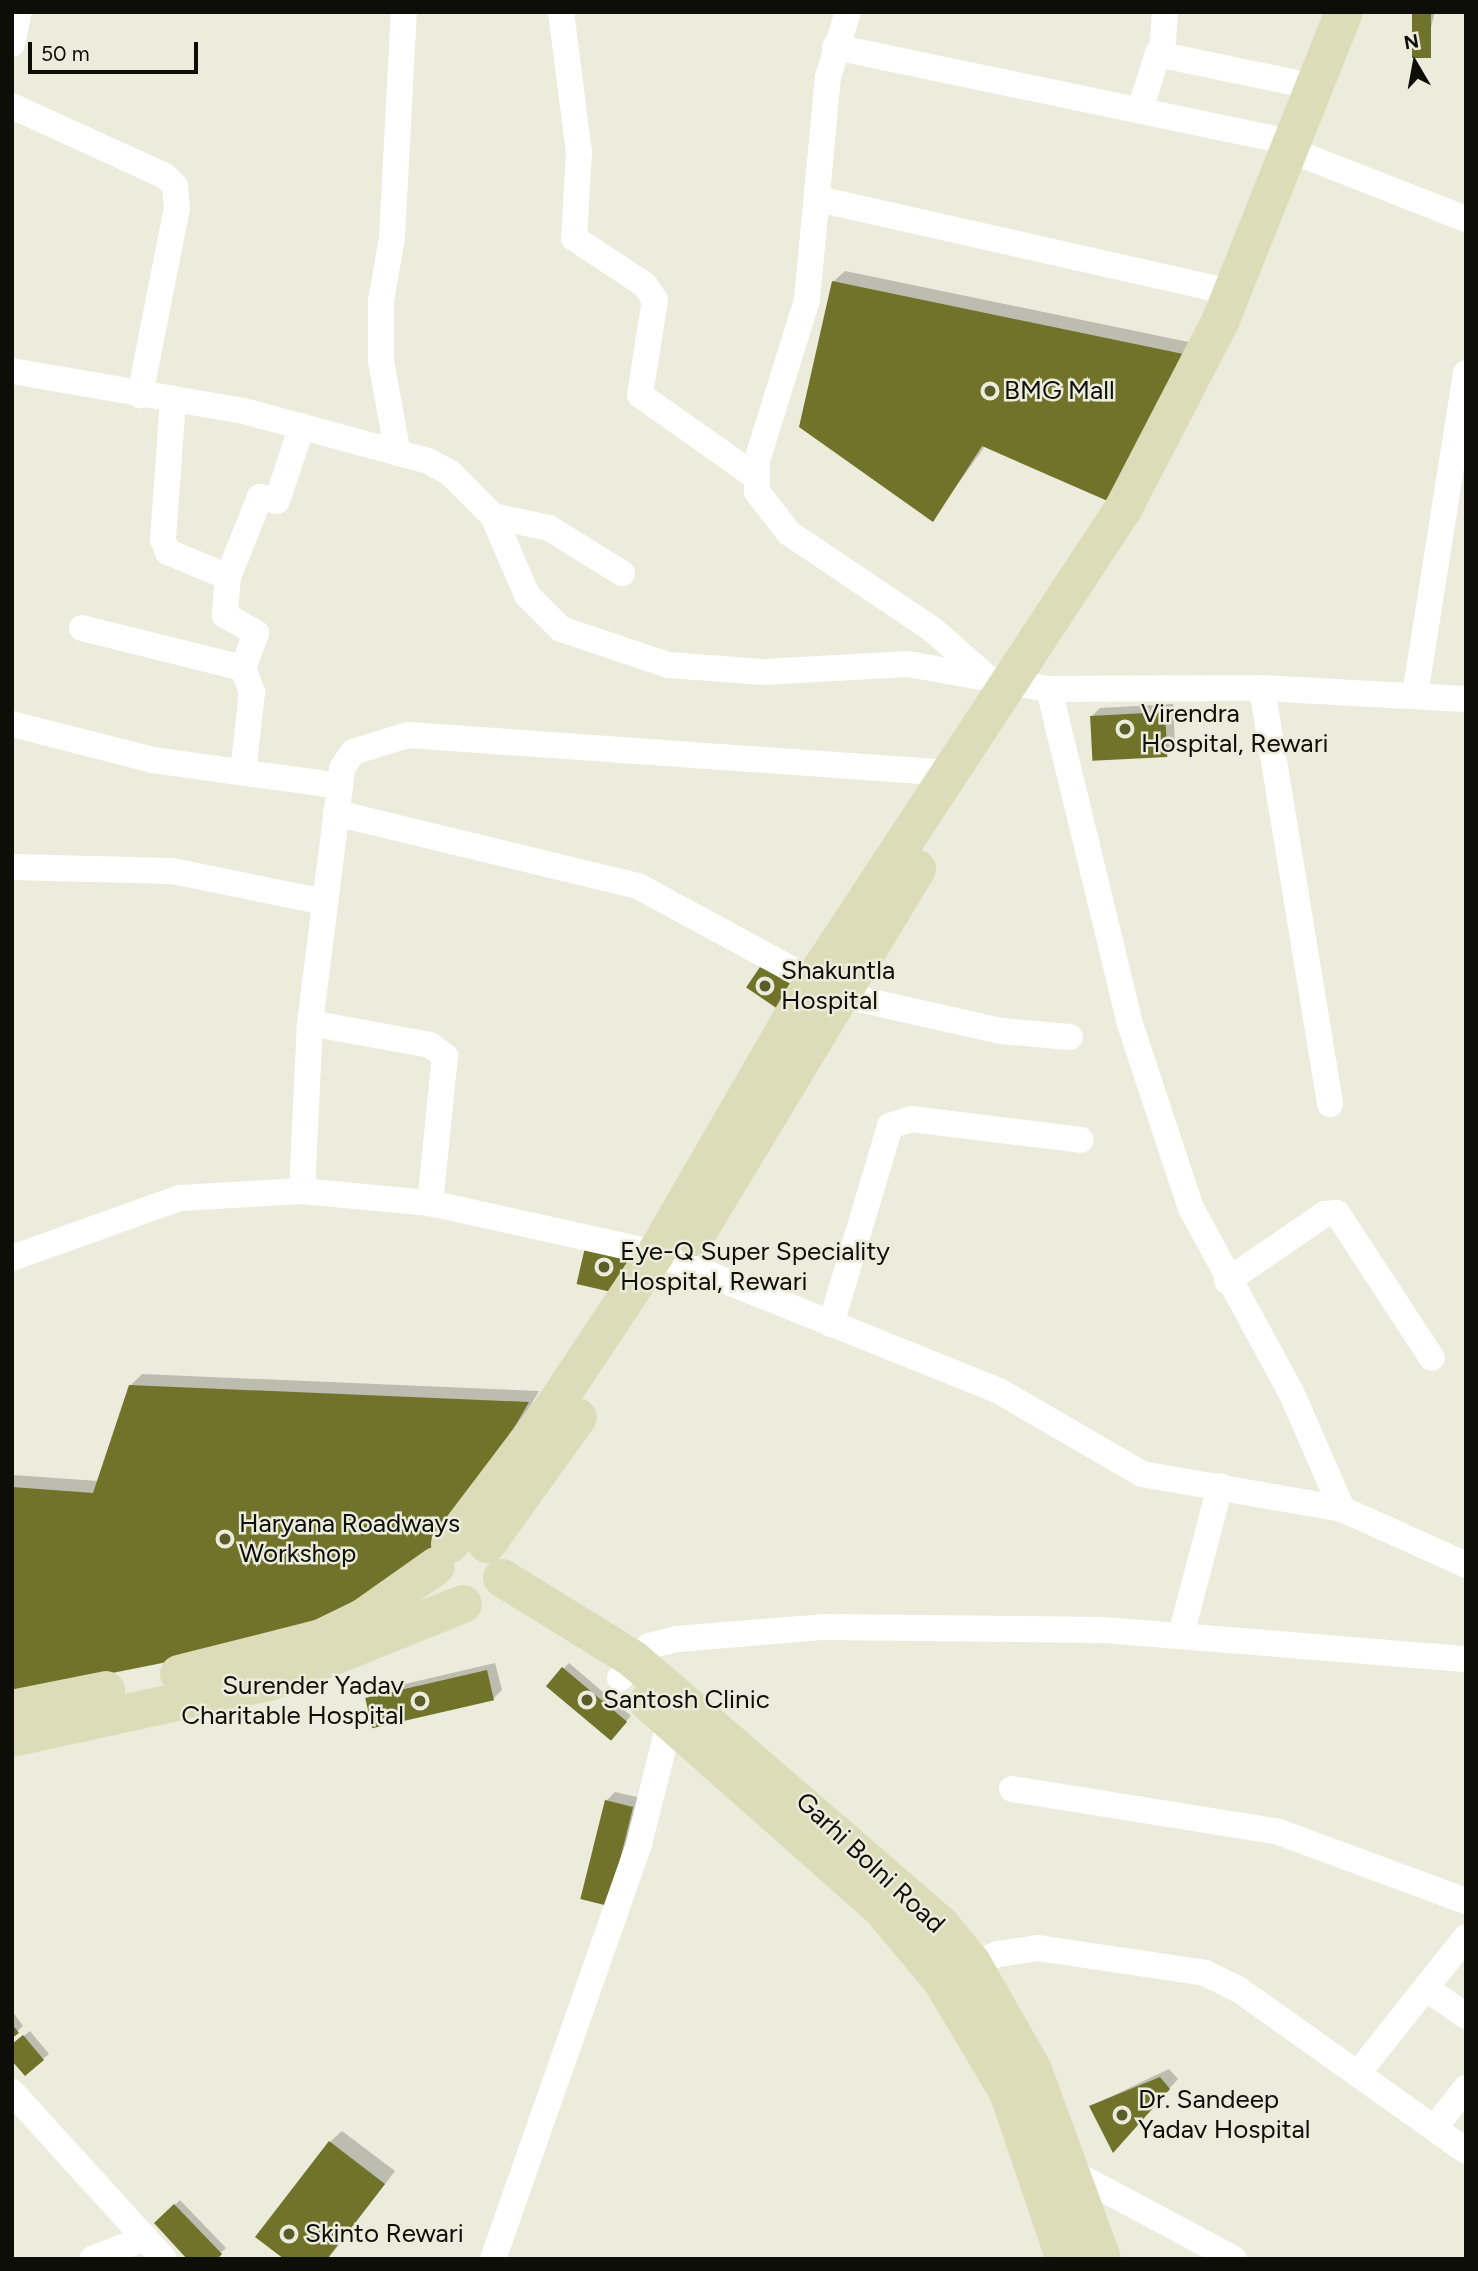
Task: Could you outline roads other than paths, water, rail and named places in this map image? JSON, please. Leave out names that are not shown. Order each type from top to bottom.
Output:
[{"type":"main road","points":[[12,1738],[269,1682],[472,1572],[668,1257],[950,773],[1020,683],[1185,441],[1235,341],[1297,149],[1311,86],[1344,12]]},
{"type":"main road","points":[[827,988],[1020,683],[1135,487],[1232,292],[1297,149],[1368,12]]},
{"type":"main road","points":[[12,1709],[321,1637],[472,1572]]},
{"type":"main road","name":"Garhi Bolni Road","points":[[472,1572],[626,1669],[908,1891],[957,1972],[1033,2070],[1074,2174],[1102,2259]]},
{"type":"main road","name":"Garhi Bolni Road","points":[[957,1972],[1008,2092],[1065,2259]]},
{"type":"street","points":[[12,44],[19,12]]},
{"type":"street","points":[[397,449],[381,361],[382,301],[392,238],[404,12]]},
{"type":"street","points":[[561,12],[579,152],[574,238],[645,285],[654,300],[640,395],[755,475]]},
{"type":"street","points":[[848,12],[835,47],[807,300],[755,475],[764,507],[789,533],[932,629],[1020,683],[1191,1208],[1227,1281],[1291,1392],[1342,1509]]},
{"type":"street","points":[[1140,110],[1158,53],[1165,12]]},
{"type":"street","points":[[835,47],[1140,110],[1297,149],[1466,219]]},
{"type":"street","points":[[1158,53],[1311,86]]},
{"type":"street","points":[[12,106],[165,176],[175,187],[177,208],[140,395]]},
{"type":"street","points":[[818,199],[1232,292]]},
{"type":"street","points":[[12,371],[302,426],[397,449],[449,472],[493,516],[519,581],[538,608],[561,629],[617,651],[703,669],[908,664],[1020,683],[1262,688],[1466,699]]},
{"type":"street","points":[[1415,695],[1457,481],[1466,373]]},
{"type":"street","points":[[173,400],[163,540],[168,552],[229,577]]},
{"type":"street","points":[[243,772],[253,692],[243,668],[256,633],[225,615],[229,577],[260,497],[277,501],[302,426]]},
{"type":"street","points":[[493,516],[549,528],[622,573]]},
{"type":"street","points":[[82,628],[243,668]]},
{"type":"street","points":[[1262,688],[1330,1104]]},
{"type":"street","points":[[12,724],[140,757],[340,786]]},
{"type":"street","points":[[302,1191],[310,1023],[340,786],[353,752],[408,735],[950,773]]},
{"type":"street","points":[[336,813],[638,886],[827,988],[1001,1031],[1070,1037]]},
{"type":"street","points":[[12,867],[173,871],[325,902]]},
{"type":"street","points":[[310,1023],[430,1045],[446,1056],[430,1203]]},
{"type":"street","points":[[831,1324],[890,1126],[911,1119],[1081,1140]]},
{"type":"street","points":[[12,1258],[169,1200],[302,1191],[430,1203],[668,1257],[1026,1404],[1142,1474],[1342,1509],[1466,1565]]},
{"type":"street","points":[[1227,1281],[1325,1214],[1337,1213],[1432,1358]]},
{"type":"street","points":[[1181,1635],[1220,1486]]},
{"type":"street","points":[[626,1669],[649,1646],[677,1639],[822,1627],[1181,1635],[1466,1658]]},
{"type":"street","points":[[493,2259],[639,1844],[673,1708]]},
{"type":"street","points":[[1012,1788],[1291,1834],[1466,1901]]},
{"type":"street","points":[[1359,2073],[1466,1937]]},
{"type":"street","points":[[957,1972],[1038,1948],[1205,1973],[1359,2073],[1466,2151]]},
{"type":"street","points":[[1427,1989],[1466,2016]]},
{"type":"street","points":[[1436,2127],[1466,2088]]},
{"type":"street","points":[[14,2096],[164,2259]]},
{"type":"street","points":[[1074,2174],[1234,2259]]},
{"type":"street","points":[[92,2259],[145,2238]]},
{"type":"place","name":"BMG Mall","points":[[990,391]]},
{"type":"place","name":"Virendra Hospital, Rewari","points":[[1125,729]]},
{"type":"place","name":"Shakuntla Hospital","points":[[765,986]]},
{"type":"place","name":"Eye-Q Super Speciality Hospital, Rewari","points":[[604,1267]]},
{"type":"place","name":"Haryana Roadways Workshop","points":[[225,1539]]},
{"type":"place","name":"Santosh Clinic","points":[[587,1700]]},
{"type":"place","name":"Surender Yadav Charitable Hospital","points":[[420,1701]]},
{"type":"place","name":"Dr. Sandeep Yadav Hospital","points":[[1122,2115]]},
{"type":"place","name":"Skinto Rewari","points":[[289,2234]]}]
